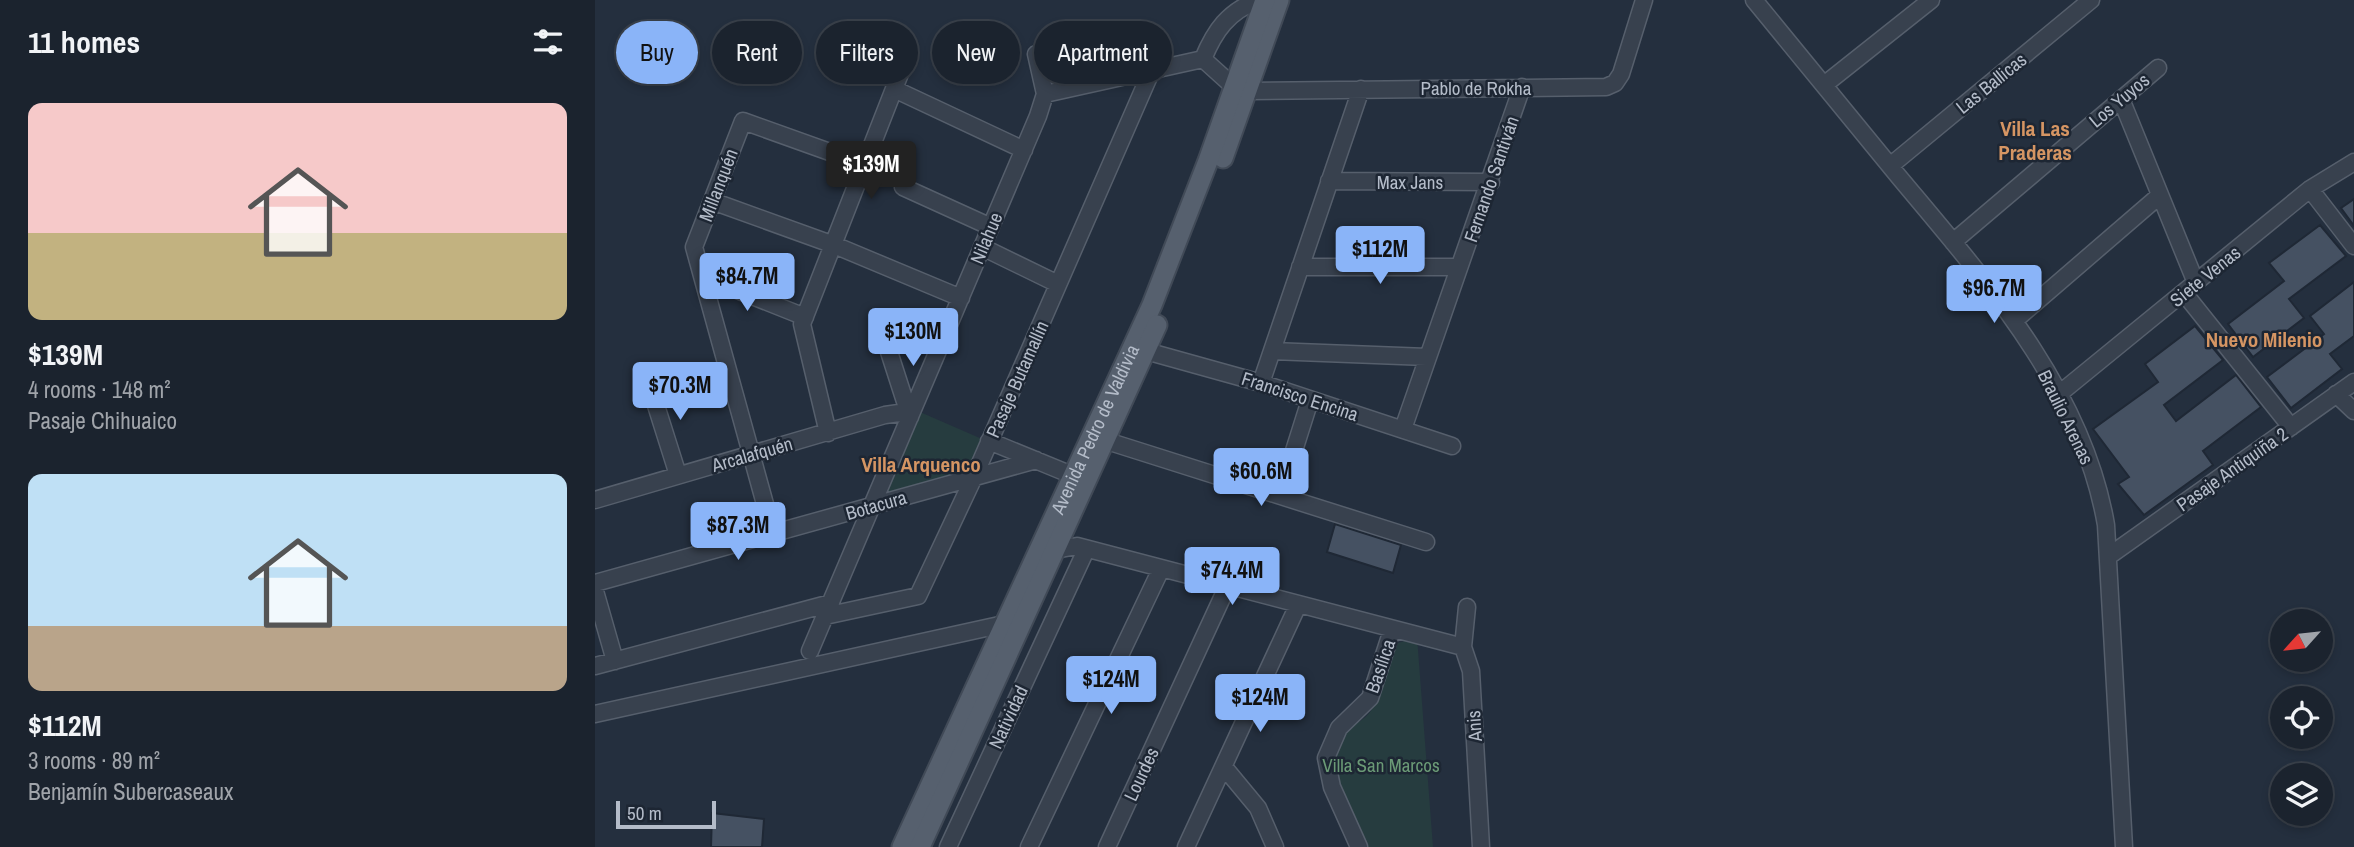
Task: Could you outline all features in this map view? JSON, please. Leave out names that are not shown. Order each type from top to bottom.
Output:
[{"type":"main road","name":"Avenida Pedro de Valdivia","points":[[902,847],[1004,624],[1080,479],[1107,441],[1146,351],[1241,89],[1265,0]]},
{"type":"main road","name":"Avenida Pedro de Valdivia","points":[[920,847],[1064,530],[1080,479],[1279,0]]},
{"type":"street","points":[[1203,59],[1217,29],[1244,6],[1258,0]]},
{"type":"street","name":"Pablo de Rokha","points":[[1241,89],[1607,87],[1615,83],[1621,74],[1644,0]]},
{"type":"street","name":"Braulio Arenas","points":[[1754,0],[1953,242],[2014,321],[2059,394],[2086,452],[2101,496],[2109,556],[2124,847]]},
{"type":"street","points":[[1824,85],[1931,0]]},
{"type":"street","name":"Las Ballicas","points":[[1890,166],[2091,0]]},
{"type":"street","points":[[1172,67],[1203,59]]},
{"type":"street","points":[[1203,59],[1241,89]]},
{"type":"street","name":"Los Yuyos","points":[[1953,242],[2158,68]]},
{"type":"street","points":[[828,433],[802,332],[805,317],[896,84]]},
{"type":"street","points":[[1043,84],[1045,94],[1093,84]]},
{"type":"street","name":"Pasaje Butamallín","points":[[595,666],[828,610],[918,596],[974,477],[1146,84]]},
{"type":"street","name":"Fernando Santiván","points":[[1403,429],[1522,87]]},
{"type":"street","points":[[894,89],[1024,150]]},
{"type":"street","points":[[1261,383],[1361,89]]},
{"type":"street","name":"Nilahue","points":[[810,651],[1024,150],[1045,94]]},
{"type":"street","points":[[2120,99],[2159,196],[2190,288],[2291,427]]},
{"type":"street","name":"Millanquén","points":[[773,533],[694,247],[743,121],[866,165]]},
{"type":"street","name":"Siete Venas","points":[[2059,394],[2310,189],[2354,162]]},
{"type":"street","name":"Max Jans","points":[[1329,181],[1491,182]]},
{"type":"street","points":[[903,187],[991,227]]},
{"type":"street","points":[[2310,189],[2354,246]]},
{"type":"street","points":[[2014,321],[2159,196]]},
{"type":"street","points":[[712,201],[834,245],[961,298]]},
{"type":"street","points":[[982,247],[1058,284]]},
{"type":"street","points":[[1300,267],[1459,267]]},
{"type":"street","points":[[702,276],[805,317]]},
{"type":"street","points":[[882,330],[910,417]]},
{"type":"street","name":"Francisco Encina","points":[[1146,351],[1261,383],[1452,446]]},
{"type":"street","points":[[1272,351],[1427,357]]},
{"type":"street","points":[[648,380],[678,475]]},
{"type":"street","name":"Pasaje Antiquiña 2","points":[[2109,556],[2354,382]]},
{"type":"street","points":[[2336,394],[2354,411]]},
{"type":"street","points":[[1280,495],[1310,400]]},
{"type":"street","name":"Arcalafquén","points":[[595,500],[885,415],[899,413],[910,417]]},
{"type":"street","points":[[1107,441],[1426,542]]},
{"type":"street","points":[[989,442],[1080,479]]},
{"type":"street","name":"Botacura","points":[[595,583],[1036,460]]},
{"type":"street","points":[[1064,530],[1082,548]]},
{"type":"street","points":[[1055,550],[1082,548],[1396,631],[1433,636],[1463,647]]},
{"type":"street","name":"Natividad","points":[[948,847],[1082,548]]},
{"type":"street","points":[[1029,847],[1161,569]]},
{"type":"street","name":"Lourdes","points":[[1107,847],[1227,587]]},
{"type":"street","points":[[595,591],[615,661]]},
{"type":"street","points":[[1186,847],[1298,605]]},
{"type":"street","name":"Anis","points":[[1467,607],[1463,647],[1471,671],[1481,847]]},
{"type":"street","points":[[595,714],[1004,624]]},
{"type":"street","name":"Basílica","points":[[1359,847],[1329,780],[1326,758],[1339,728],[1370,698],[1396,631]]},
{"type":"street","points":[[1224,767],[1258,808],[1270,843]]},
{"type":"green space","points":[[920,412],[982,439],[967,473],[883,498]]},
{"type":"green space","name":"Villa San Marcos","points":[[1417,637],[1433,847],[1367,847],[1337,777],[1337,748],[1344,734],[1372,709],[1398,643]]},
{"type":"building","points":[[2354,199],[2354,226],[2341,208]]},
{"type":"building","points":[[2320,225],[2346,256],[2289,299],[2304,318],[2253,357],[2228,324],[2284,281],[2269,263]]},
{"type":"building","points":[[2354,282],[2354,336],[2330,354],[2342,369],[2291,408],[2267,377],[2324,334],[2310,316]]},
{"type":"building","points":[[2195,326],[2223,360],[2164,405],[2176,421],[2236,375],[2261,407],[2203,451],[2213,465],[2144,515],[2118,484],[2129,477],[2093,429],[2158,382],[2145,364]]},
{"type":"building","points":[[1335,524],[1401,545],[1393,573],[1327,552]]},
{"type":"building","points":[[712,813],[764,819],[762,847],[711,847]]},
{"type":"district","name":"Villa Las Praderas","points":[[2035,141]]},
{"type":"district","name":"Nuevo Milenio","points":[[2264,340]]},
{"type":"district","name":"Villa Arquenco","points":[[921,465]]}]
